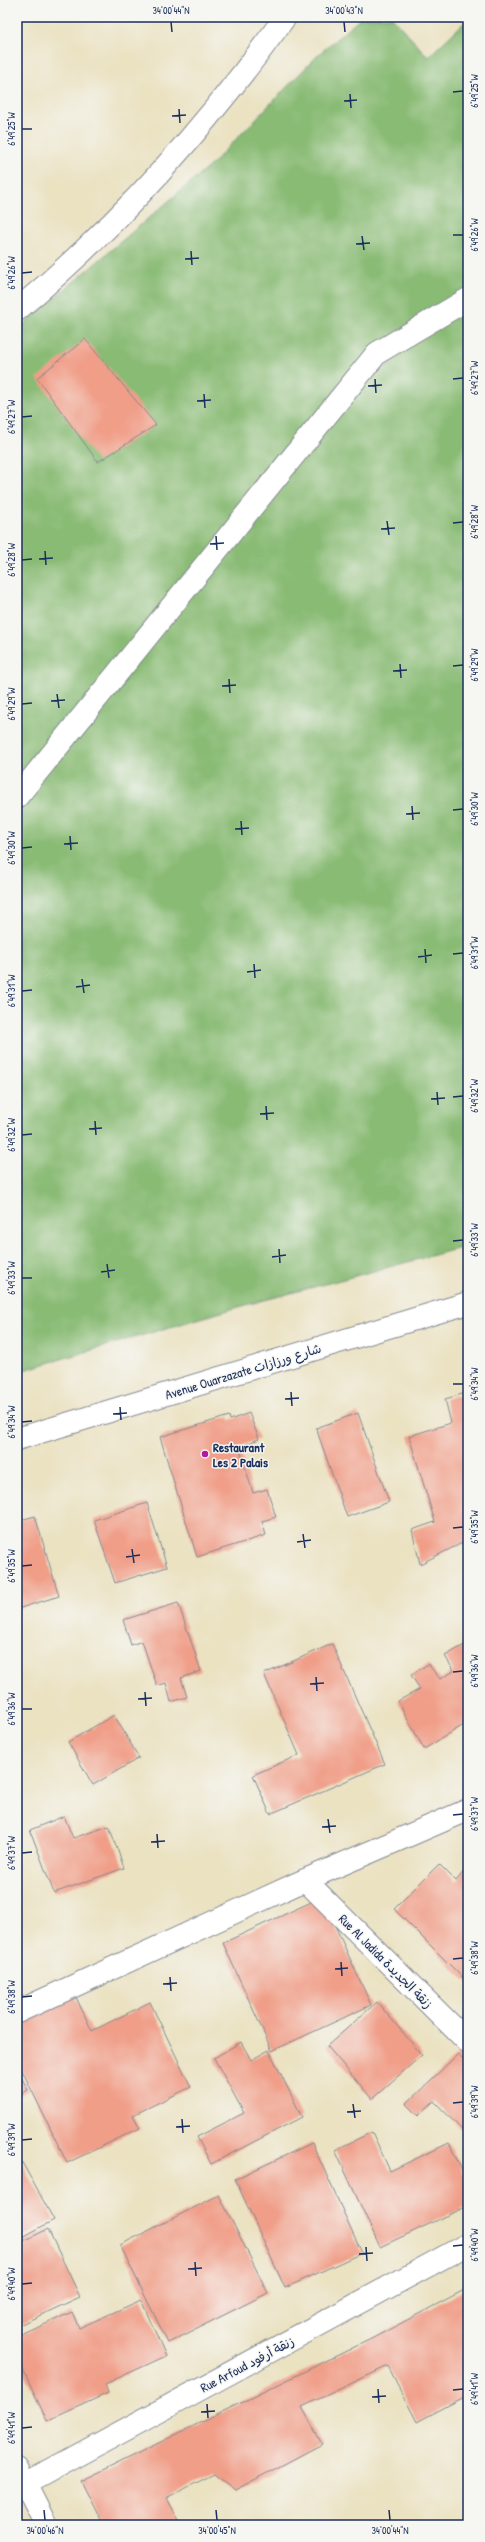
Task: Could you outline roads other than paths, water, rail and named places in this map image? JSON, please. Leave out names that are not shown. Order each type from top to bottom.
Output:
[{"type":"street","points":[[17,310],[55,278],[120,217],[180,152],[236,84],[285,17]]},
{"type":"street","points":[[17,797],[377,353],[468,299]]},
{"type":"street","name":"Avenue Ouarzazate شارع ورزازات","points":[[17,1439],[468,1303]]},
{"type":"street","points":[[17,2012],[305,1880],[468,1810]]},
{"type":"street","name":"Rue Al Jadida زنقة الجديدة","points":[[305,1880],[468,2042]]},
{"type":"street","name":"Rue Arfoud زنقة أرفود","points":[[21,2476],[468,2244]]},
{"type":"street","points":[[21,2476],[46,2525]]},
{"type":"place","name":"Restaurant Les 2 Palais","points":[[205,1454]]}]
